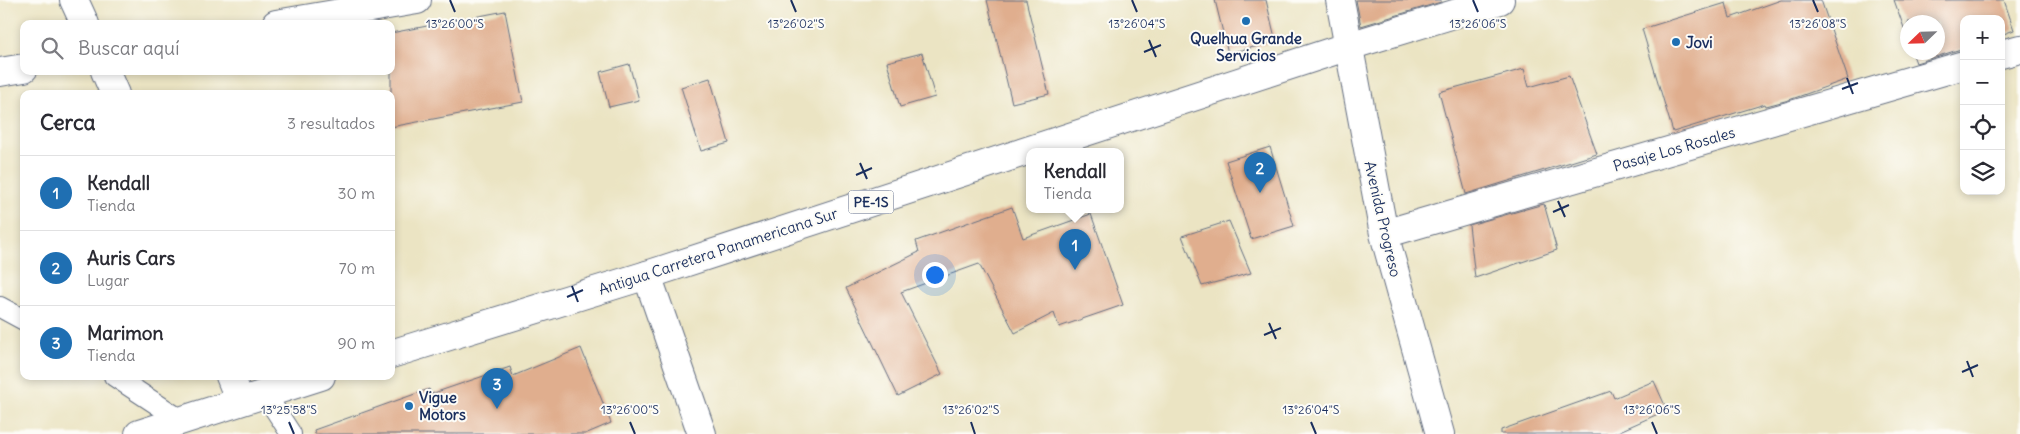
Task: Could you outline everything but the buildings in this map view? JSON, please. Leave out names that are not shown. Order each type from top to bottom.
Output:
[{"type":"main road","points":[[74,0],[83,20]]},
{"type":"main road","points":[[300,20],[417,0]]},
{"type":"main road","name":"Avenida Progreso","points":[[1340,0],[1384,234],[1440,434]]},
{"type":"main road","name":"Antigua Carretera Panamericana Sur","points":[[1036,148],[1349,46],[1500,0]]},
{"type":"main road","points":[[2005,53],[2020,49]]},
{"type":"main road","name":"Pasaje Los Rosales","points":[[1384,234],[1960,66]]},
{"type":"main road","points":[[0,72],[20,69]]},
{"type":"main road","points":[[107,75],[113,90]]},
{"type":"main road","name":"Antigua Carretera Panamericana Sur","points":[[395,353],[647,275],[1026,151]]},
{"type":"main road","points":[[647,275],[702,434]]},
{"type":"main road","points":[[234,380],[253,397]]},
{"type":"main road","points":[[139,434],[308,380]]},
{"type":"lane","points":[[0,307],[20,318]]},
{"type":"lane","points":[[120,380],[182,420]]},
{"type":"lane","points":[[253,397],[291,434]]},
{"type":"place","name":"Quelhua Grande Servicios","points":[[1246,21]]},
{"type":"place","name":"Jovi","points":[[1676,42]]},
{"type":"place","name":"Auris Cars","points":[[1260,193]]},
{"type":"place","name":"Kendall","points":[[1075,270]]},
{"type":"place","name":"Vigue Motors","points":[[409,406]]},
{"type":"place","name":"Marimon","points":[[497,409]]}]
